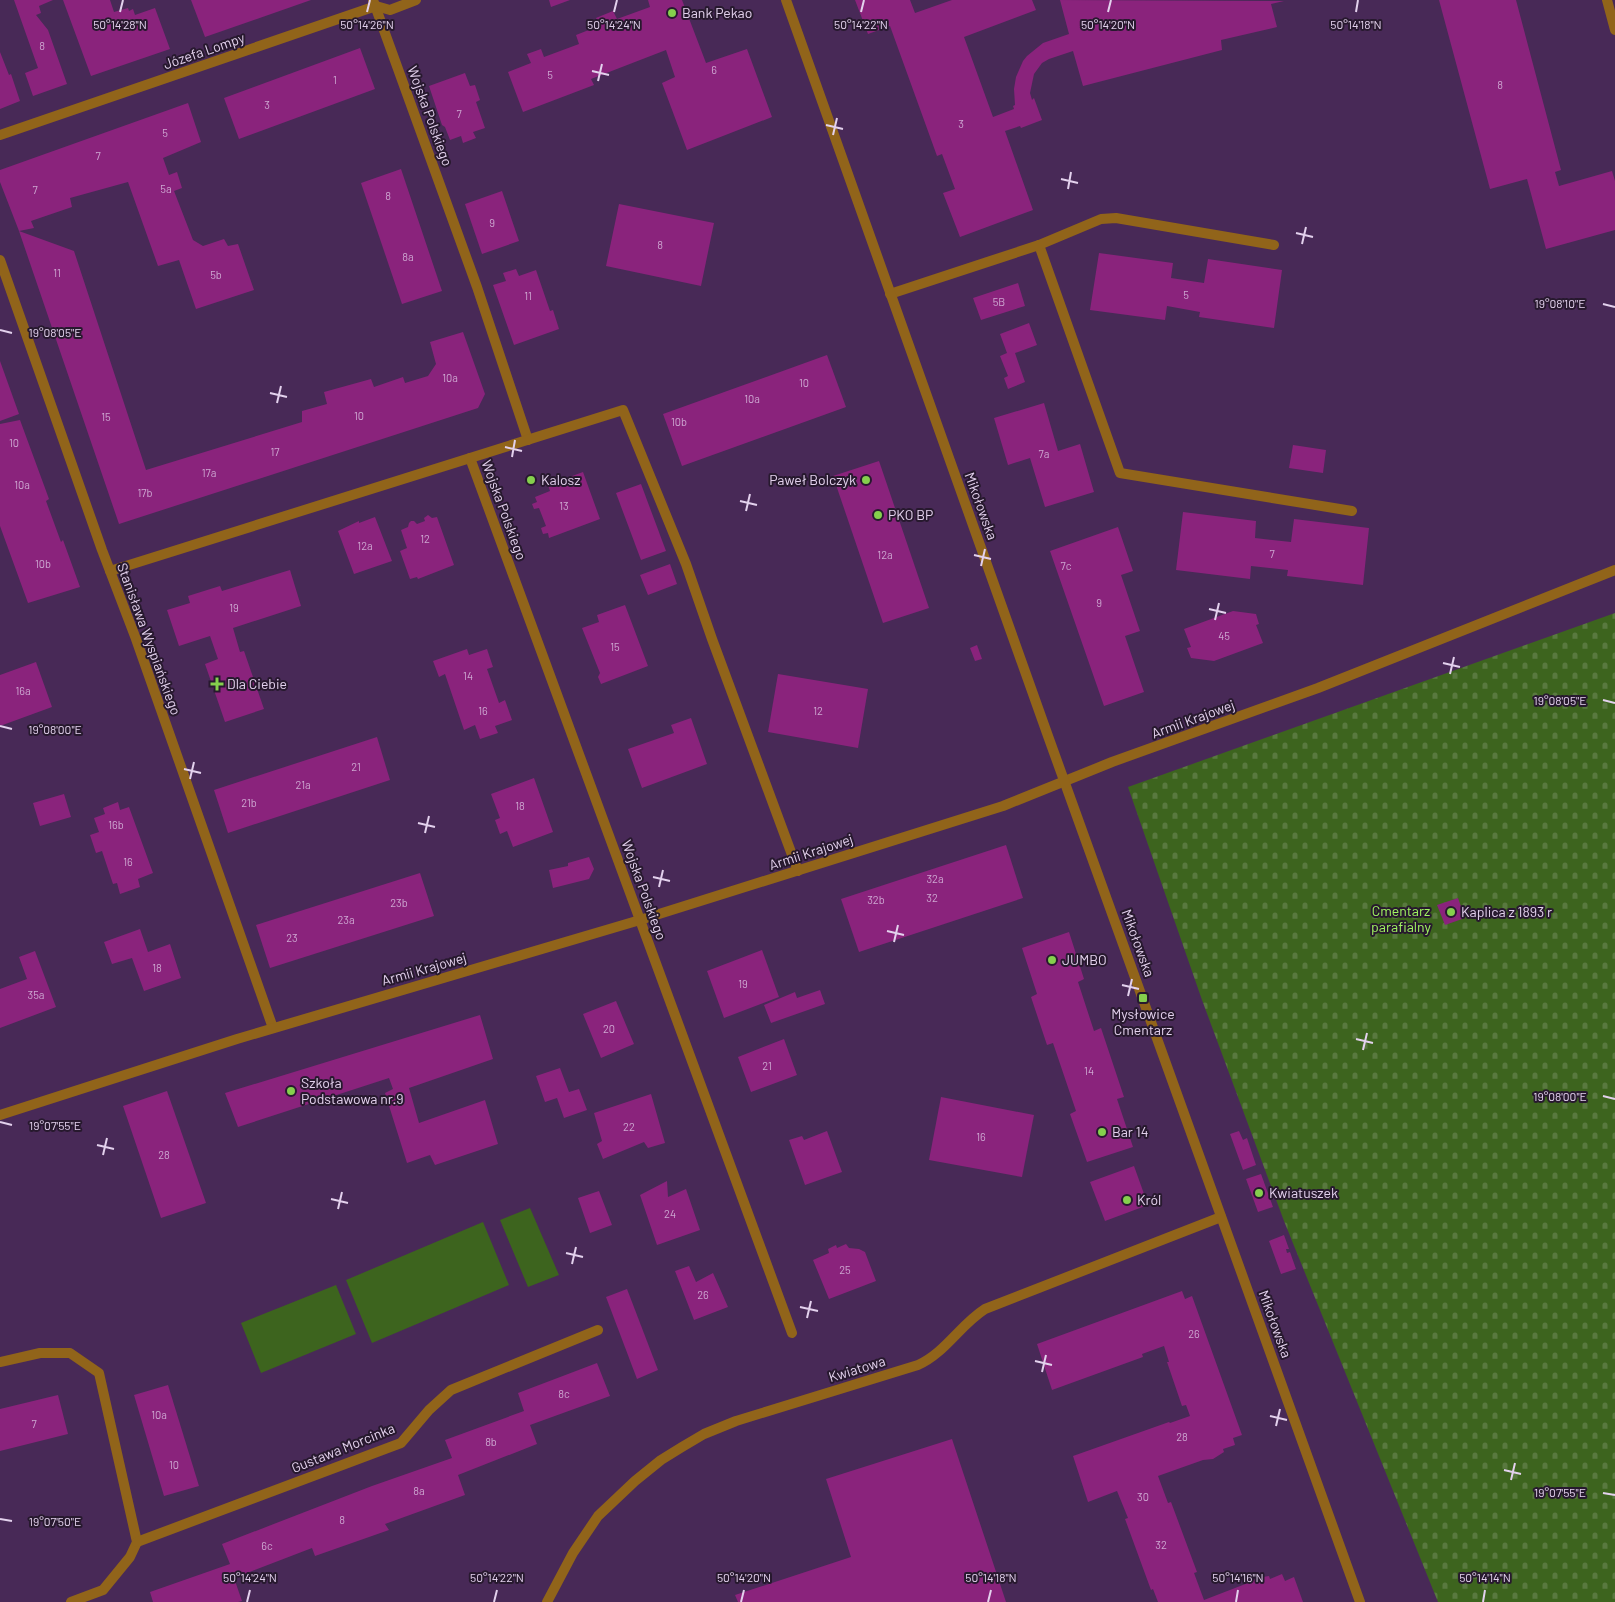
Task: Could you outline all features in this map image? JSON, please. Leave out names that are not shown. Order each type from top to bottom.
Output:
[{"type":"street","name":"Józefa Lompy","points":[[0,135],[375,3],[390,10],[416,0]]},
{"type":"street","name":"Mikołowska","points":[[786,0],[1360,1602]]},
{"type":"street","points":[[1607,0],[1615,30]]},
{"type":"street","name":"Wojska Polskiego","points":[[375,3],[477,288],[528,440]]},
{"type":"street","points":[[890,294],[1039,245],[1102,219],[1116,218],[1274,245]]},
{"type":"street","points":[[1039,245],[1120,473],[1352,511]]},
{"type":"street","name":"Stanisława Wyspiańskiego","points":[[0,260],[222,880],[273,1028]]},
{"type":"street","name":"Wojska Polskiego","points":[[110,571],[622,410],[686,564],[715,648],[798,871]]},
{"type":"street","name":"Wojska Polskiego","points":[[470,458],[792,1332]]},
{"type":"street","name":"Armii Krajowej","points":[[0,1115],[273,1028],[640,920],[1003,806],[1112,762],[1318,688],[1615,570]]},
{"type":"street","name":"Kwiatowa","points":[[548,1602],[574,1553],[598,1516],[635,1481],[682,1446],[704,1434],[736,1421],[924,1362],[938,1353],[966,1323],[986,1309],[1222,1218]]},
{"type":"street","name":"Gustawa Morcinka","points":[[137,1542],[402,1443],[428,1410],[451,1390],[598,1330]]},
{"type":"street","points":[[0,1362],[40,1352],[70,1353],[99,1373],[137,1542],[130,1557],[103,1590],[71,1602]]},
{"type":"green space","name":"Cmentarz parafialny","points":[[1615,613],[1615,1602],[1438,1602],[1284,1221],[1202,1000],[1128,787]]},
{"type":"green space","points":[[530,1208],[559,1275],[528,1287],[500,1220]]},
{"type":"green space","points":[[483,1222],[509,1285],[372,1343],[346,1280]]},
{"type":"green space","points":[[336,1285],[356,1334],[261,1373],[241,1323]]},
{"type":"building","points":[[14,0],[53,0],[39,6],[41,13],[36,15],[48,30],[67,84],[33,96],[25,73],[38,68]]},
{"type":"building","points":[[63,0],[110,0],[114,12],[128,8],[129,11],[133,9],[135,15],[155,8],[170,49],[91,76]]},
{"type":"building","points":[[191,0],[311,0],[205,37]]},
{"type":"building","points":[[549,0],[570,0],[551,7]]},
{"type":"building","points":[[648,0],[682,0],[706,63],[747,49],[772,117],[687,150],[662,83],[675,77],[666,50],[591,79],[594,85],[523,112],[508,72],[531,63],[527,54],[541,49],[544,57],[579,44],[576,35],[599,26],[596,18],[613,11],[617,19],[650,7]]},
{"type":"building","points":[[855,0],[910,0],[915,13],[952,0],[1032,0],[1036,10],[964,37],[993,117],[1014,109],[1016,77],[1027,56],[1043,43],[1069,34],[1060,0],[1284,1],[1271,4],[1277,27],[1221,40],[1222,50],[1083,86],[1073,51],[1042,63],[1034,74],[1030,93],[1032,100],[1034,98],[1042,120],[1021,128],[1020,126],[1005,131],[1033,210],[960,237],[943,193],[955,189],[942,154],[937,156],[890,26],[868,34]]},
{"type":"building","points":[[1439,0],[1516,0],[1561,170],[1555,172],[1559,186],[1612,171],[1615,181],[1615,230],[1546,249],[1527,179],[1490,189]]},
{"type":"building","points":[[360,48],[375,89],[239,139],[224,98]]},
{"type":"building","points":[[0,52],[9,75],[11,74],[20,101],[0,109]]},
{"type":"building","points":[[465,73],[470,86],[475,85],[480,100],[476,102],[485,128],[473,132],[476,138],[463,143],[461,136],[450,140],[445,127],[442,125],[429,86]]},
{"type":"building","points":[[188,103],[201,142],[163,158],[169,175],[177,172],[182,188],[174,191],[193,240],[203,246],[224,239],[228,246],[238,244],[254,290],[196,309],[179,260],[158,266],[128,182],[70,198],[72,207],[31,221],[34,228],[19,231],[0,182],[0,170]]},
{"type":"building","points":[[401,169],[442,291],[402,304],[361,183]]},
{"type":"building","points":[[502,191],[519,241],[482,254],[465,204]]},
{"type":"building","points":[[619,204],[714,223],[701,286],[606,266]]},
{"type":"building","points":[[19,231],[74,251],[146,470],[302,422],[302,411],[327,404],[324,392],[371,379],[374,387],[403,377],[405,383],[428,376],[436,364],[430,342],[463,332],[485,394],[478,408],[119,524]]},
{"type":"building","points":[[1099,253],[1173,263],[1171,278],[1204,283],[1208,259],[1282,270],[1274,328],[1199,317],[1200,312],[1167,306],[1165,320],[1090,310]]},
{"type":"building","points":[[516,269],[519,276],[536,270],[550,311],[553,310],[559,329],[514,345],[493,285],[506,281],[503,273]]},
{"type":"building","points":[[1018,283],[1025,306],[981,320],[973,298]]},
{"type":"building","points":[[1029,323],[1037,345],[1015,353],[1025,382],[1008,389],[1004,378],[1008,376],[1000,356],[1007,353],[1000,334]]},
{"type":"building","points":[[827,355],[846,407],[682,466],[663,414]]},
{"type":"building","points":[[0,361],[19,414],[0,421]]},
{"type":"building","points":[[1044,403],[1058,451],[1080,444],[1094,492],[1045,507],[1030,458],[1008,465],[994,418]]},
{"type":"building","points":[[20,420],[49,499],[46,501],[80,587],[28,603],[0,526],[0,424]]},
{"type":"building","points":[[1293,445],[1326,450],[1323,473],[1289,468]]},
{"type":"building","points":[[879,461],[929,608],[883,623],[833,476]]},
{"type":"building","points":[[583,472],[600,519],[549,538],[548,533],[543,534],[541,528],[546,526],[539,508],[534,509],[532,504],[537,502],[535,497],[550,491],[548,485]]},
{"type":"building","points":[[641,484],[666,551],[641,560],[616,493]]},
{"type":"building","points":[[1183,512],[1256,521],[1255,538],[1291,542],[1294,519],[1369,528],[1363,585],[1287,576],[1288,570],[1251,566],[1250,579],[1176,570]]},
{"type":"building","points":[[428,515],[432,518],[437,517],[454,565],[418,579],[417,577],[410,579],[400,551],[407,548],[401,530],[408,527],[411,521],[417,524],[425,521],[424,518]]},
{"type":"building","points":[[375,517],[392,561],[354,574],[338,531],[359,521],[359,523]]},
{"type":"building","points":[[1118,527],[1133,571],[1121,575],[1140,631],[1125,636],[1144,692],[1104,706],[1050,551]]},
{"type":"building","points":[[670,564],[677,584],[648,595],[640,575]]},
{"type":"building","points":[[290,570],[301,606],[233,628],[240,652],[244,651],[264,709],[225,722],[205,664],[218,659],[210,636],[179,646],[167,610],[190,603],[188,596],[220,586],[222,591]]},
{"type":"building","points":[[625,605],[648,666],[601,684],[598,677],[600,673],[582,628],[599,622],[597,615]]},
{"type":"building","points":[[1233,611],[1256,614],[1259,624],[1256,625],[1263,643],[1214,661],[1191,658],[1187,648],[1191,647],[1184,629]]},
{"type":"building","points":[[977,645],[982,659],[975,661],[970,648]]},
{"type":"building","points":[[467,649],[469,655],[487,649],[493,667],[487,669],[499,703],[505,700],[512,720],[495,726],[498,733],[480,739],[475,725],[464,730],[445,674],[439,677],[433,661]]},
{"type":"building","points":[[36,662],[52,707],[0,726],[0,675]]},
{"type":"building","points":[[778,674],[868,689],[858,748],[768,732]]},
{"type":"building","points":[[691,718],[707,764],[642,788],[628,749],[674,733],[671,725]]},
{"type":"building","points":[[377,737],[390,780],[228,833],[214,790]]},
{"type":"building","points":[[534,778],[553,832],[513,847],[507,831],[500,834],[495,820],[500,818],[491,794]]},
{"type":"building","points":[[64,794],[71,817],[40,826],[33,803]]},
{"type":"building","points":[[118,802],[120,810],[129,807],[153,873],[138,879],[140,887],[120,894],[117,883],[113,884],[102,851],[96,853],[90,835],[99,832],[94,818],[105,814],[103,808]]},
{"type":"building","points":[[1006,845],[1023,898],[859,952],[841,899]]},
{"type":"building","points":[[589,857],[594,869],[589,879],[553,888],[549,870],[568,866],[568,863]]},
{"type":"building","points":[[420,873],[434,916],[270,968],[256,925]]},
{"type":"building","name":"Kaplica z 1893 r","points":[[1458,898],[1465,918],[1445,925],[1437,905]]},
{"type":"building","points":[[140,929],[148,952],[170,944],[181,978],[144,991],[132,958],[112,964],[104,942]]},
{"type":"building","points":[[1069,932],[1084,979],[1078,982],[1094,1031],[1101,1028],[1124,1097],[1117,1099],[1133,1147],[1087,1162],[1070,1114],[1076,1111],[1053,1043],[1047,1045],[1031,997],[1037,994],[1022,948]]},
{"type":"building","points":[[762,950],[779,997],[724,1018],[707,971]]},
{"type":"building","points":[[35,951],[56,1007],[0,1028],[0,989],[27,979],[19,957]]},
{"type":"building","points":[[820,990],[825,1004],[771,1023],[764,1005],[795,992],[797,998]]},
{"type":"building","points":[[616,1001],[634,1044],[601,1058],[583,1014]]},
{"type":"building","name":"Szkoła Podstawowa nr.9","points":[[480,1015],[493,1059],[409,1088],[419,1123],[485,1100],[498,1144],[435,1165],[430,1155],[407,1163],[385,1093],[393,1089],[389,1078],[238,1127],[225,1093]]},
{"type":"building","points":[[784,1039],[797,1075],[751,1092],[738,1057]]},
{"type":"building","points":[[560,1068],[569,1092],[579,1089],[587,1110],[564,1118],[557,1098],[545,1102],[536,1076]]},
{"type":"building","points":[[167,1091],[206,1203],[161,1218],[123,1106]]},
{"type":"building","points":[[651,1094],[665,1143],[648,1148],[644,1142],[603,1159],[597,1144],[602,1141],[594,1113]]},
{"type":"building","points":[[941,1097],[1034,1115],[1022,1177],[929,1160]]},
{"type":"building","points":[[827,1131],[842,1172],[805,1185],[789,1140],[802,1136],[804,1140]]},
{"type":"building","points":[[1239,1131],[1243,1140],[1247,1138],[1256,1165],[1243,1170],[1230,1134]]},
{"type":"building","points":[[1134,1166],[1148,1205],[1105,1221],[1090,1182]]},
{"type":"building","points":[[1261,1174],[1273,1207],[1258,1212],[1246,1179]]},
{"type":"building","points":[[667,1181],[668,1197],[686,1189],[700,1230],[657,1245],[640,1195]]},
{"type":"building","points":[[599,1191],[612,1225],[590,1233],[578,1198]]},
{"type":"building","points":[[1284,1235],[1289,1249],[1286,1249],[1287,1253],[1290,1252],[1296,1269],[1281,1274],[1269,1241]]},
{"type":"building","points":[[846,1244],[849,1248],[865,1252],[876,1281],[829,1299],[813,1260],[829,1253],[828,1249],[836,1245],[837,1248]]},
{"type":"building","points":[[689,1266],[696,1282],[713,1273],[728,1307],[694,1320],[675,1271]]},
{"type":"building","points":[[627,1289],[658,1370],[637,1379],[606,1297]]},
{"type":"building","points":[[1182,1291],[1185,1299],[1192,1296],[1242,1435],[1233,1438],[1235,1445],[1223,1449],[1224,1452],[1213,1459],[1203,1460],[1158,1476],[1168,1503],[1171,1502],[1197,1572],[1194,1573],[1204,1600],[1257,1578],[1269,1576],[1270,1579],[1282,1574],[1285,1581],[1294,1577],[1303,1602],[1158,1602],[1153,1589],[1151,1590],[1125,1519],[1128,1518],[1117,1491],[1088,1502],[1073,1456],[1190,1416],[1186,1405],[1182,1406],[1167,1362],[1169,1362],[1164,1346],[1142,1354],[1143,1357],[1052,1390],[1037,1344]]},
{"type":"building","points":[[597,1363],[610,1396],[530,1425],[537,1444],[458,1475],[465,1495],[385,1524],[389,1530],[315,1556],[312,1548],[234,1578],[242,1601],[153,1602],[150,1592],[230,1564],[222,1544],[372,1486],[452,1458],[445,1440],[524,1411],[518,1393]]},
{"type":"building","points":[[168,1385],[199,1486],[164,1496],[134,1395]]},
{"type":"building","points":[[58,1395],[68,1434],[0,1451],[0,1409]]},
{"type":"building","points":[[952,1439],[1006,1602],[738,1602],[735,1595],[851,1557],[826,1479]]},
{"type":"place","name":"Bank Pekao","points":[[672,13]]},
{"type":"place","name":"Kalosz","points":[[531,480]]},
{"type":"place","name":"Paweł Bolczyk","points":[[866,480]]},
{"type":"place","name":"PKO BP","points":[[878,515]]},
{"type":"place","name":"Dla Ciebie","points":[[217,684]]},
{"type":"place","name":"Kaplica z 1893 r","points":[[1451,912]]},
{"type":"place","name":"JUMBO","points":[[1052,960]]},
{"type":"place","name":"Mysłowice Cmentarz","points":[[1143,998]]},
{"type":"place","name":"Szkoła Podstawowa nr.9","points":[[291,1091]]},
{"type":"place","name":"Bar 14","points":[[1102,1132]]},
{"type":"place","name":"Kwiatuszek","points":[[1259,1193]]},
{"type":"place","name":"Król","points":[[1127,1200]]}]
